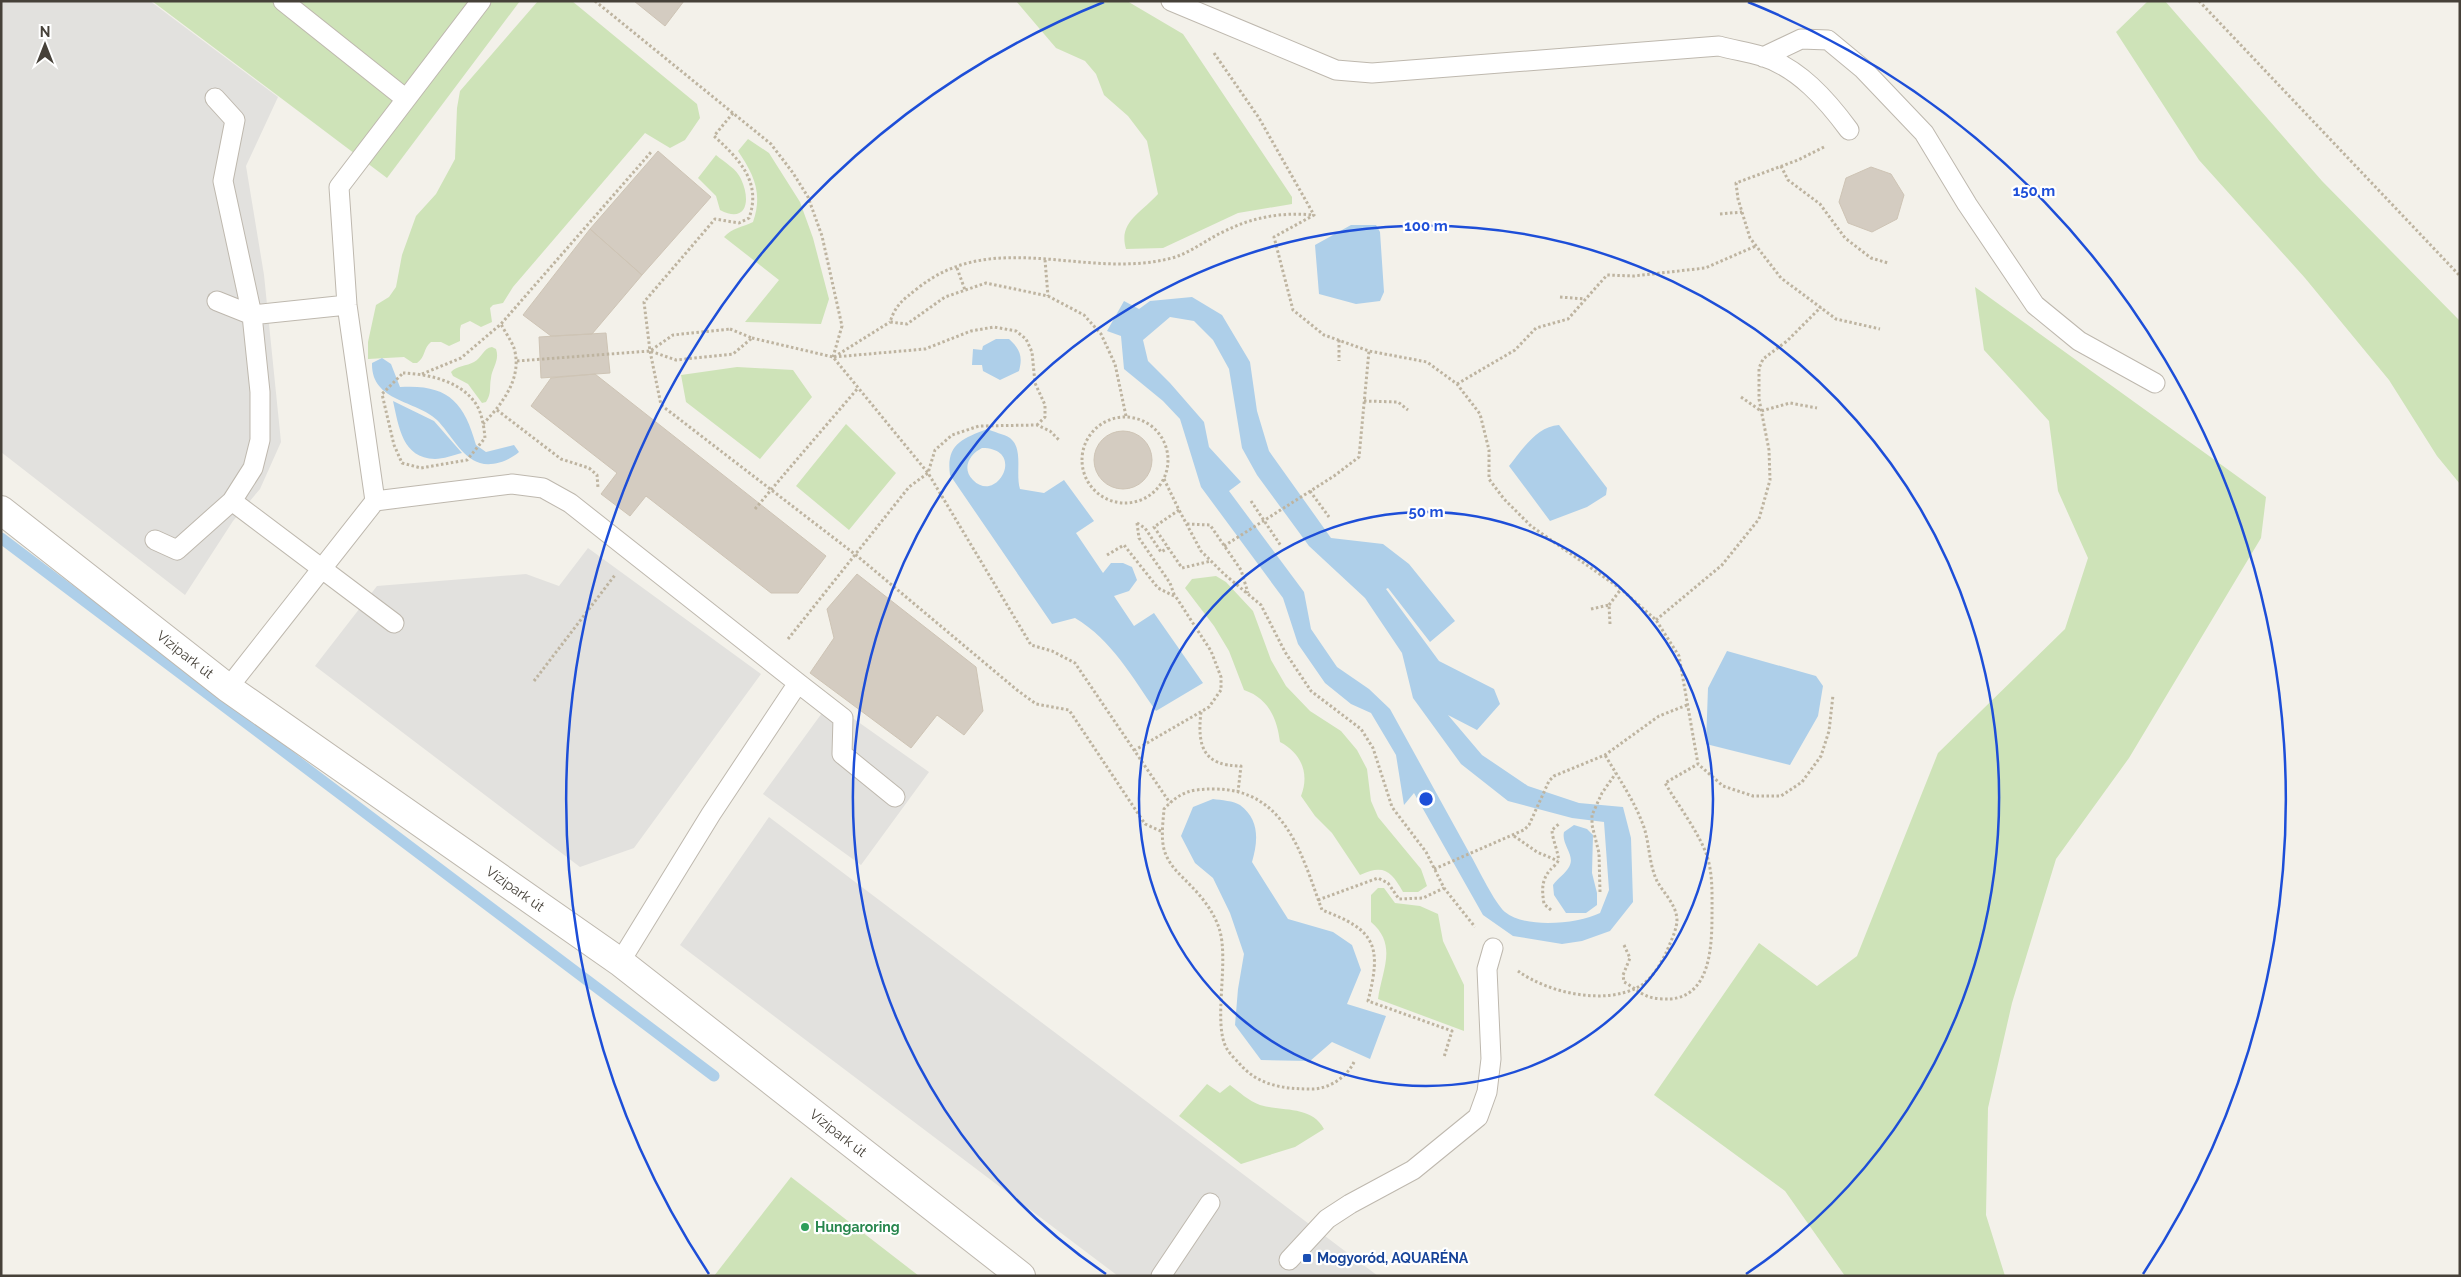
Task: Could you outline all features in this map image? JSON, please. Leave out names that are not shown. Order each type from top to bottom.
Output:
[{"type":"street","name":"Vízipark út","points":[[1,510],[228,688],[620,962],[1021,1276]]},
{"type":"lane","points":[[283,1],[406,99]]},
{"type":"lane","points":[[376,502],[347,304],[339,187],[481,1]]},
{"type":"lane","points":[[1177,4],[1336,70],[1372,73],[1719,46],[1763,56],[1804,80],[1829,104],[1849,130]]},
{"type":"lane","points":[[1763,56],[1801,39],[1828,40],[1863,69],[1924,133],[1967,204],[2035,305],[2079,341],[2155,383]]},
{"type":"lane","points":[[155,540],[177,550],[232,502],[254,468],[260,440],[260,392],[252,315],[223,181],[235,120],[216,98]]},
{"type":"lane","points":[[217,301],[252,315],[347,304]]},
{"type":"lane","points":[[228,688],[376,502],[512,484],[543,488],[570,503],[843,718],[842,754],[895,797]]},
{"type":"lane","points":[[232,502],[320,570],[394,623]]},
{"type":"lane","points":[[620,962],[712,814],[798,683]]},
{"type":"lane","points":[[1288,1260],[1327,1219],[1350,1204],[1413,1170],[1478,1117],[1487,1092],[1491,1059],[1487,969],[1493,948]]},
{"type":"lane","points":[[1161,1276],[1210,1203]]},
{"type":"path","points":[[595,1],[771,144],[793,172],[808,197],[822,236],[842,326],[833,357]]},
{"type":"path","points":[[2199,1],[2460,276]]},
{"type":"path","points":[[1177,4],[1259,118],[1314,215]]},
{"type":"path","points":[[734,113],[714,136],[735,155],[749,175],[754,192],[749,218],[740,223],[715,219],[644,302],[650,351],[661,405],[856,555],[1017,690],[1036,704],[1069,710],[1145,824],[1163,832]]},
{"type":"path","points":[[1849,130],[1832,143],[1782,166],[1736,183],[1750,238],[1782,278],[1836,319],[1880,329]]},
{"type":"path","points":[[422,374],[461,358],[501,324],[652,152]]},
{"type":"path","points":[[1782,166],[1788,180],[1820,204],[1845,238],[1871,258],[1888,263]]},
{"type":"path","points":[[1720,214],[1742,212]]},
{"type":"path","points":[[833,357],[890,322],[896,306],[932,277],[982,259],[1006,257],[1114,264],[1166,260],[1186,254],[1224,231],[1254,220],[1292,213],[1314,215]]},
{"type":"path","points":[[1314,215],[1274,237],[1293,310],[1324,335],[1369,351],[1427,362],[1457,384],[1480,414],[1490,450],[1490,478],[1504,499],[1531,526],[1622,590],[1656,620],[1679,656],[1698,764],[1723,786],[1752,796],[1781,796],[1802,782],[1821,756],[1829,731],[1833,695]]},
{"type":"path","points":[[1457,384],[1515,350],[1536,328],[1568,318],[1607,274],[1634,276],[1705,268],[1756,246]]},
{"type":"path","points":[[1045,260],[1048,296]]},
{"type":"path","points":[[957,268],[965,290]]},
{"type":"path","points":[[890,322],[907,324],[945,297],[986,283],[1006,285],[1048,296],[1084,315],[1101,334],[1115,364],[1126,416]]},
{"type":"path","points":[[1560,298],[1585,299]]},
{"type":"path","points":[[1656,620],[1722,565],[1760,519],[1770,480],[1768,450],[1759,400],[1760,368],[1763,359],[1788,341],[1821,307]]},
{"type":"path","points":[[483,424],[502,405],[511,386],[516,361],[514,347],[501,324]]},
{"type":"path","points":[[650,351],[673,335],[730,329],[752,338],[833,357],[925,349],[971,331],[994,328],[1016,331],[1026,339],[1032,352],[1035,383],[1045,405],[1045,417],[1037,425]]},
{"type":"path","points":[[516,361],[650,351],[676,360],[733,354],[752,338]]},
{"type":"path","points":[[1339,340],[1339,361]]},
{"type":"path","points":[[1224,546],[1359,457],[1369,351]]},
{"type":"path","points":[[833,357],[928,473],[1031,645],[1052,651],[1076,663],[1170,803]]},
{"type":"path","points":[[382,394],[403,373],[422,374],[442,380],[459,389],[476,404],[486,438],[467,460]]},
{"type":"path","points":[[755,509],[858,388]]},
{"type":"path","points":[[1741,397],[1761,411]]},
{"type":"path","points":[[1364,401],[1398,402],[1408,410]]},
{"type":"path","points":[[1761,411],[1790,403],[1817,408]]},
{"type":"path","points":[[1126,416],[1141,419],[1154,427],[1163,438],[1168,452],[1169,466],[1164,479],[1156,490],[1145,498],[1132,503],[1118,503],[1105,498],[1094,489],[1086,478],[1082,464],[1082,450],[1088,436],[1098,426],[1111,418],[1126,416]]},
{"type":"path","points":[[770,662],[909,487],[928,473],[935,450],[952,435],[979,426],[1037,425],[1050,431],[1059,440]]},
{"type":"path","points":[[394,445],[402,463],[421,468]]},
{"type":"path","points":[[1164,479],[1178,510],[1201,551],[1261,605],[1286,652],[1311,691],[1360,729],[1373,748],[1392,807],[1426,852],[1444,888],[1493,948],[1519,972],[1542,985],[1571,994],[1601,995],[1622,992],[1640,986],[1654,973],[1670,944],[1677,920],[1675,908],[1657,880],[1650,860],[1642,822],[1606,755]]},
{"type":"path","points":[[1310,491],[1329,517]]},
{"type":"path","points":[[1250,501],[1281,546]]},
{"type":"path","points":[[1178,510],[1154,527],[1182,568],[1211,561]]},
{"type":"path","points":[[1135,750],[1209,707],[1221,690],[1221,678],[1211,651],[1176,597],[1170,583],[1139,538],[1137,522],[1145,528],[1161,552],[1168,548]]},
{"type":"path","points":[[1187,524],[1210,525],[1241,570],[1248,594]]},
{"type":"path","points":[[1107,555],[1124,546],[1158,588],[1176,597]]},
{"type":"path","points":[[534,681],[610,582]]},
{"type":"path","points":[[1591,609],[1608,605],[1622,590]]},
{"type":"path","points":[[1608,605],[1610,624]]},
{"type":"path","points":[[1434,869],[1524,830],[1529,825],[1549,781],[1554,776],[1606,755],[1659,716],[1687,706]]},
{"type":"path","points":[[1201,711],[1199,728],[1201,746],[1210,759],[1221,765],[1241,766],[1238,792]]},
{"type":"path","points":[[1624,945],[1630,958],[1623,975],[1624,982],[1646,996],[1663,999],[1681,998],[1695,988],[1705,973],[1710,952],[1712,927],[1712,884],[1706,852],[1665,783],[1698,764]]},
{"type":"path","points":[[1600,892],[1599,853],[1592,825],[1592,814],[1616,773]]},
{"type":"path","points":[[1354,1062],[1351,1070],[1336,1082],[1318,1089],[1292,1089],[1264,1084],[1244,1069],[1226,1048],[1221,1022],[1223,951],[1219,928],[1206,903],[1192,886],[1176,872],[1165,853],[1163,832],[1164,809],[1176,797],[1196,789],[1221,789],[1238,792],[1254,798],[1274,812],[1292,834],[1322,910],[1357,925],[1367,937],[1375,955],[1374,976],[1368,1001],[1452,1031],[1444,1057]]},
{"type":"path","points":[[1551,910],[1544,904],[1542,891],[1544,878],[1558,861],[1558,852],[1552,841],[1552,830],[1560,823]]},
{"type":"path","points":[[1513,836],[1537,852],[1558,861]]},
{"type":"path","points":[[1318,900],[1378,878],[1388,883],[1399,899],[1423,898],[1444,888]]},
{"type":"path","points":[[1441,1049],[1446,1051]]},
{"type":"green space","points":[[152,1],[520,1],[387,178]]},
{"type":"green space","points":[[538,1],[572,1],[697,104],[700,118],[685,140],[670,148],[645,133],[513,287],[503,303],[493,305],[490,308],[492,322],[481,327],[470,321],[461,325],[460,341],[449,346],[441,342],[431,342],[417,363],[413,363],[404,357],[368,359],[368,342],[376,305],[389,297],[396,287],[402,255],[416,216],[436,194],[455,159],[457,108],[460,91]]},
{"type":"green space","points":[[1016,1],[1127,1],[1183,34],[1292,197],[1292,204],[1238,213],[1163,248],[1126,249],[1124,240],[1128,225],[1158,194],[1147,141],[1128,116],[1104,95],[1096,74],[1085,61],[1056,48]]},
{"type":"green space","points":[[2148,1],[2165,1],[2322,181],[2460,321],[2460,484],[2437,456],[2389,380],[2305,278],[2199,160],[2116,32]]},
{"type":"green space","points":[[748,139],[769,153],[800,202],[813,238],[829,299],[821,324],[745,322],[779,280],[724,237],[734,230],[753,222],[756,212],[757,193],[755,185],[738,151]]},
{"type":"green space","points":[[716,155],[737,172],[744,187],[746,202],[741,212],[736,214],[729,214],[720,210],[716,196],[698,178]]},
{"type":"green space","points":[[1975,287],[2266,497],[2261,538],[2129,758],[2056,859],[2012,1003],[1988,1108],[1986,1215],[2005,1276],[1845,1276],[1785,1191],[1654,1095],[1759,943],[1817,986],[1857,956],[1938,753],[2065,629],[2088,558],[2058,491],[2049,421],[1984,350]]},
{"type":"green space","points":[[492,347],[496,349],[496,360],[489,396],[486,402],[482,403],[468,384],[453,376],[451,372],[456,368],[474,362],[487,349]]},
{"type":"green space","points":[[737,367],[793,370],[812,397],[760,459],[686,402],[681,375]]},
{"type":"green space","points":[[846,424],[896,473],[849,530],[796,486]]},
{"type":"green space","points":[[1216,576],[1226,582],[1253,611],[1271,660],[1286,686],[1310,711],[1341,731],[1357,750],[1367,769],[1371,801],[1378,817],[1421,869],[1427,886],[1418,892],[1403,892],[1390,874],[1381,870],[1360,875],[1332,833],[1315,816],[1301,796],[1304,788],[1302,764],[1293,752],[1280,742],[1274,717],[1270,710],[1259,698],[1244,690],[1229,651],[1214,626],[1185,588],[1192,579]]},
{"type":"green space","points":[[1378,888],[1384,888],[1395,903],[1420,906],[1438,914],[1443,941],[1464,985],[1464,1031],[1378,999],[1385,968],[1386,949],[1379,931],[1371,922],[1371,895]]},
{"type":"green space","points":[[1207,1084],[1220,1093],[1230,1085],[1248,1099],[1260,1105],[1312,1116],[1324,1129],[1295,1147],[1241,1164],[1179,1116]]},
{"type":"green space","name":"Hungaroring","points":[[791,1177],[919,1276],[714,1276]]},
{"type":"shaded area","points":[[1,1],[150,1],[278,97],[246,166],[264,275],[281,442],[260,489],[233,521],[185,595],[1,452]]},
{"type":"shaded area","points":[[588,548],[761,674],[634,848],[580,867],[315,666],[377,586],[526,574],[559,586]]},
{"type":"shaded area","points":[[830,702],[929,772],[861,865],[763,794]]},
{"type":"shaded area","points":[[769,817],[1378,1276],[1118,1276],[680,945]]},
{"type":"water","points":[[1351,225],[1376,225],[1380,232],[1384,292],[1380,301],[1356,304],[1319,294],[1315,245]]},
{"type":"water","points":[[1192,297],[1222,315],[1250,362],[1257,411],[1269,451],[1331,538],[1383,544],[1409,564],[1455,621],[1430,642],[1388,588],[1386,589],[1439,661],[1494,689],[1500,704],[1477,730],[1448,715],[1482,755],[1528,786],[1579,803],[1623,807],[1631,838],[1633,902],[1610,931],[1582,941],[1562,944],[1513,936],[1483,915],[1414,793],[1404,805],[1396,755],[1371,713],[1351,704],[1325,683],[1298,644],[1283,598],[1201,487],[1180,419],[1163,401],[1124,369],[1121,336],[1107,331],[1124,301],[1139,309],[1150,301]],"holes":[[[1170,317],[1194,321],[1213,340],[1229,369],[1242,448],[1257,475],[1309,546],[1365,598],[1402,653],[1413,698],[1461,764],[1508,801],[1572,818],[1604,822],[1609,890],[1600,913],[1579,920],[1538,923],[1514,917],[1505,912],[1496,901],[1390,709],[1369,689],[1337,667],[1311,629],[1304,592],[1229,491],[1241,482],[1209,447],[1204,422],[1148,361],[1143,340]]]},
{"type":"water","points":[[996,339],[1009,339],[1016,346],[1021,361],[1019,371],[1000,380],[983,371],[982,365],[972,365],[973,349],[982,350],[983,346]]},
{"type":"water","points":[[382,358],[391,364],[400,387],[430,389],[442,392],[451,398],[466,417],[476,445],[486,452],[514,445],[519,452],[511,458],[490,464],[480,463],[468,456],[437,420],[428,413],[396,399],[379,386],[374,376],[372,363]]},
{"type":"water","points":[[393,401],[434,421],[462,453],[435,459],[415,453],[409,447],[400,431]]},
{"type":"water","points":[[1559,425],[1607,488],[1606,495],[1587,507],[1550,521],[1509,466],[1537,434],[1551,426]]},
{"type":"water","points":[[987,429],[1010,438],[1017,448],[1020,489],[1044,493],[1064,480],[1094,521],[1076,533],[1103,573],[1111,563],[1123,563],[1132,567],[1137,580],[1129,591],[1114,596],[1134,626],[1154,613],[1203,683],[1156,711],[1130,672],[1100,637],[1075,618],[1052,624],[950,475],[950,457],[957,444]],"holes":[[[982,448],[996,450],[1003,457],[1005,465],[1003,473],[998,481],[991,486],[982,486],[969,475],[968,462]]]},
{"type":"water","points":[[1727,651],[1816,676],[1823,686],[1818,716],[1790,765],[1706,744],[1708,688]]},
{"type":"water","points":[[1213,799],[1240,805],[1251,817],[1256,831],[1252,862],[1288,919],[1333,932],[1352,945],[1361,970],[1347,1004],[1386,1016],[1370,1059],[1332,1042],[1310,1061],[1261,1060],[1235,1025],[1238,989],[1244,954],[1230,913],[1213,878],[1195,863],[1181,836],[1193,807]]},
{"type":"water","points":[[1574,825],[1587,829],[1593,835],[1592,873],[1597,893],[1597,905],[1586,913],[1566,913],[1554,895],[1553,885],[1571,863],[1570,854],[1564,841],[1564,832]]},
{"type":"building","points":[[634,1],[684,1],[665,26]]},
{"type":"building","points":[[658,151],[711,197],[642,275],[590,229]]},
{"type":"building","points":[[1871,167],[1891,174],[1904,195],[1897,219],[1872,232],[1848,223],[1839,202],[1846,178]]},
{"type":"building","points":[[590,229],[642,275],[592,334],[551,336],[523,315]]},
{"type":"building","points":[[606,333],[610,373],[541,378],[539,337]]},
{"type":"building","points":[[595,374],[826,556],[798,593],[771,593],[646,496],[630,516],[601,494],[617,473],[531,406],[551,378]]},
{"type":"building","points":[[1117,431],[1129,431],[1144,439],[1152,454],[1152,466],[1144,481],[1129,489],[1117,489],[1102,481],[1094,466],[1094,454],[1102,439]]},
{"type":"building","points":[[857,574],[976,667],[983,711],[964,735],[937,715],[911,748],[810,673],[834,638],[827,609]]},
{"type":"waterway","points":[[1,538],[714,1076]]},
{"type":"place","name":"Hungaroring","points":[[805,1227]]},
{"type":"place","name":"Mogyoród, AQUARÉNA","points":[[1307,1258]]}]
